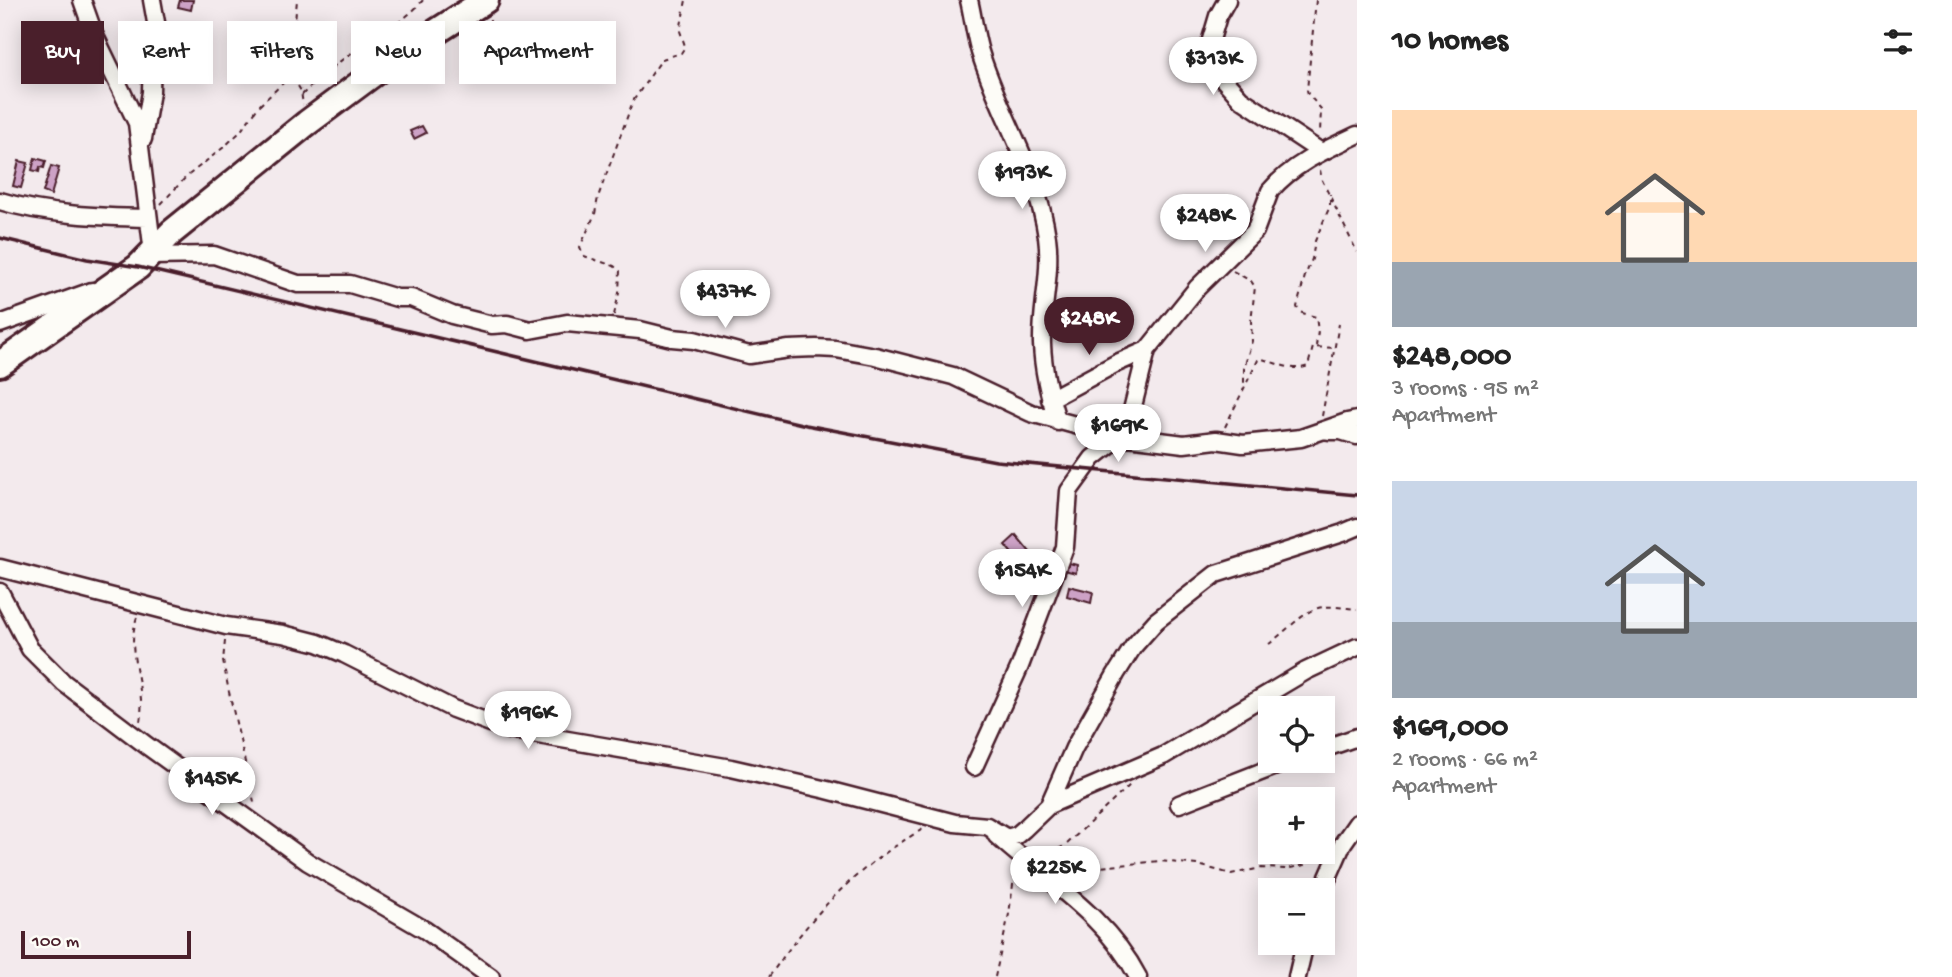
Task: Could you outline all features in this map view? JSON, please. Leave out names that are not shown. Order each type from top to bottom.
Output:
[{"type":"highway","points":[[0,364],[114,283],[151,254],[172,232],[307,123],[392,60],[488,7]]},
{"type":"street","points":[[141,150],[148,117],[152,47],[157,28],[152,0]]},
{"type":"street","points":[[969,0],[980,52],[1042,215],[1047,239],[1047,283],[1042,342],[1050,399],[1058,422]]},
{"type":"street","points":[[1227,0],[1218,16],[1210,43],[1206,61],[1208,67],[1241,99],[1320,151]]},
{"type":"street","points":[[83,1],[94,34],[135,114],[151,254],[214,255],[298,284],[350,284],[397,298],[407,297],[452,315],[492,325],[507,324],[530,330],[560,323],[613,328],[689,339],[749,355],[816,348],[875,356],[953,376],[1007,403],[1058,422],[1121,436],[1184,444],[1218,441],[1242,444],[1301,438],[1357,420]]},
{"type":"street","points":[[974,767],[1020,666],[1065,547],[1069,491],[1093,458],[1121,436],[1130,418],[1147,351],[1180,308],[1257,228],[1274,186],[1320,151],[1357,135]]},
{"type":"street","points":[[0,201],[66,212],[148,218]]},
{"type":"street","points":[[0,324],[114,283]]},
{"type":"street","points":[[1050,399],[1116,363],[1147,351]]},
{"type":"street","points":[[1321,431],[1341,431],[1357,436]]},
{"type":"street","points":[[1049,805],[1074,748],[1116,674],[1133,647],[1156,621],[1216,574],[1357,527]]},
{"type":"street","points":[[0,568],[226,625],[283,634],[318,643],[453,709],[509,730],[731,768],[955,823],[986,826],[1007,838],[1017,835],[1049,805],[1163,756],[1306,671],[1357,647]]},
{"type":"street","points":[[0,592],[30,649],[64,682],[262,831],[308,862],[425,930],[491,977]]},
{"type":"street","points":[[1335,745],[1357,737]]},
{"type":"street","points":[[1179,804],[1258,773]]},
{"type":"street","points":[[1328,878],[1343,843],[1357,823]]},
{"type":"street","points":[[986,826],[1024,853],[1082,906],[1113,941],[1138,977]]},
{"type":"street","points":[[1297,977],[1302,955]]},
{"type":"path","points":[[295,21],[297,0]]},
{"type":"path","points":[[302,95],[322,76],[369,41],[402,22],[423,0]]},
{"type":"path","points":[[613,328],[620,293],[620,271],[614,266],[584,256],[580,247],[595,214],[598,197],[633,102],[662,59],[683,50],[685,46],[680,31],[686,0]]},
{"type":"path","points":[[1316,0],[1307,90],[1321,110],[1320,174],[1357,252]]},
{"type":"path","points":[[148,218],[186,177],[240,132],[259,106],[282,84]]},
{"type":"path","points":[[296,84],[302,95],[307,123]]},
{"type":"path","points":[[1316,347],[1316,317],[1299,312],[1297,307],[1315,241],[1330,206],[1330,194]]},
{"type":"path","points":[[1220,264],[1255,284],[1252,341],[1244,368],[1244,389]]},
{"type":"path","points":[[1321,431],[1339,324]]},
{"type":"path","points":[[1218,441],[1258,360],[1290,368],[1305,368],[1308,366],[1312,349],[1335,348]]},
{"type":"path","points":[[142,603],[134,626],[133,657],[141,698],[141,734],[146,745]]},
{"type":"path","points":[[1269,644],[1306,612],[1329,606],[1357,608]]},
{"type":"path","points":[[226,625],[223,662],[252,799],[262,831]]},
{"type":"path","points":[[995,977],[1024,853],[1057,850],[1076,837],[1133,783]]},
{"type":"path","points":[[769,977],[842,887],[891,847],[941,819]]},
{"type":"path","points":[[1045,853],[1090,868],[1159,860],[1198,865],[1231,874],[1262,868],[1286,869],[1305,865],[1343,843]]},
{"type":"building","points":[[180,0],[193,0],[191,10],[178,7]]},
{"type":"building","points":[[422,126],[426,133],[414,139],[410,131]]},
{"type":"building","points":[[35,158],[46,161],[39,172],[32,170]]},
{"type":"building","points":[[19,161],[28,163],[21,188],[13,186]]},
{"type":"building","points":[[51,166],[59,168],[51,195],[43,192]]},
{"type":"building","points":[[1016,535],[1030,552],[1019,562],[1005,545]]},
{"type":"building","points":[[1065,562],[1077,565],[1076,573],[1064,570]]},
{"type":"building","points":[[1069,586],[1093,592],[1091,603],[1067,596]]},
{"type":"railway","points":[[0,238],[87,259],[138,267],[806,425],[996,461],[1357,495]]}]
